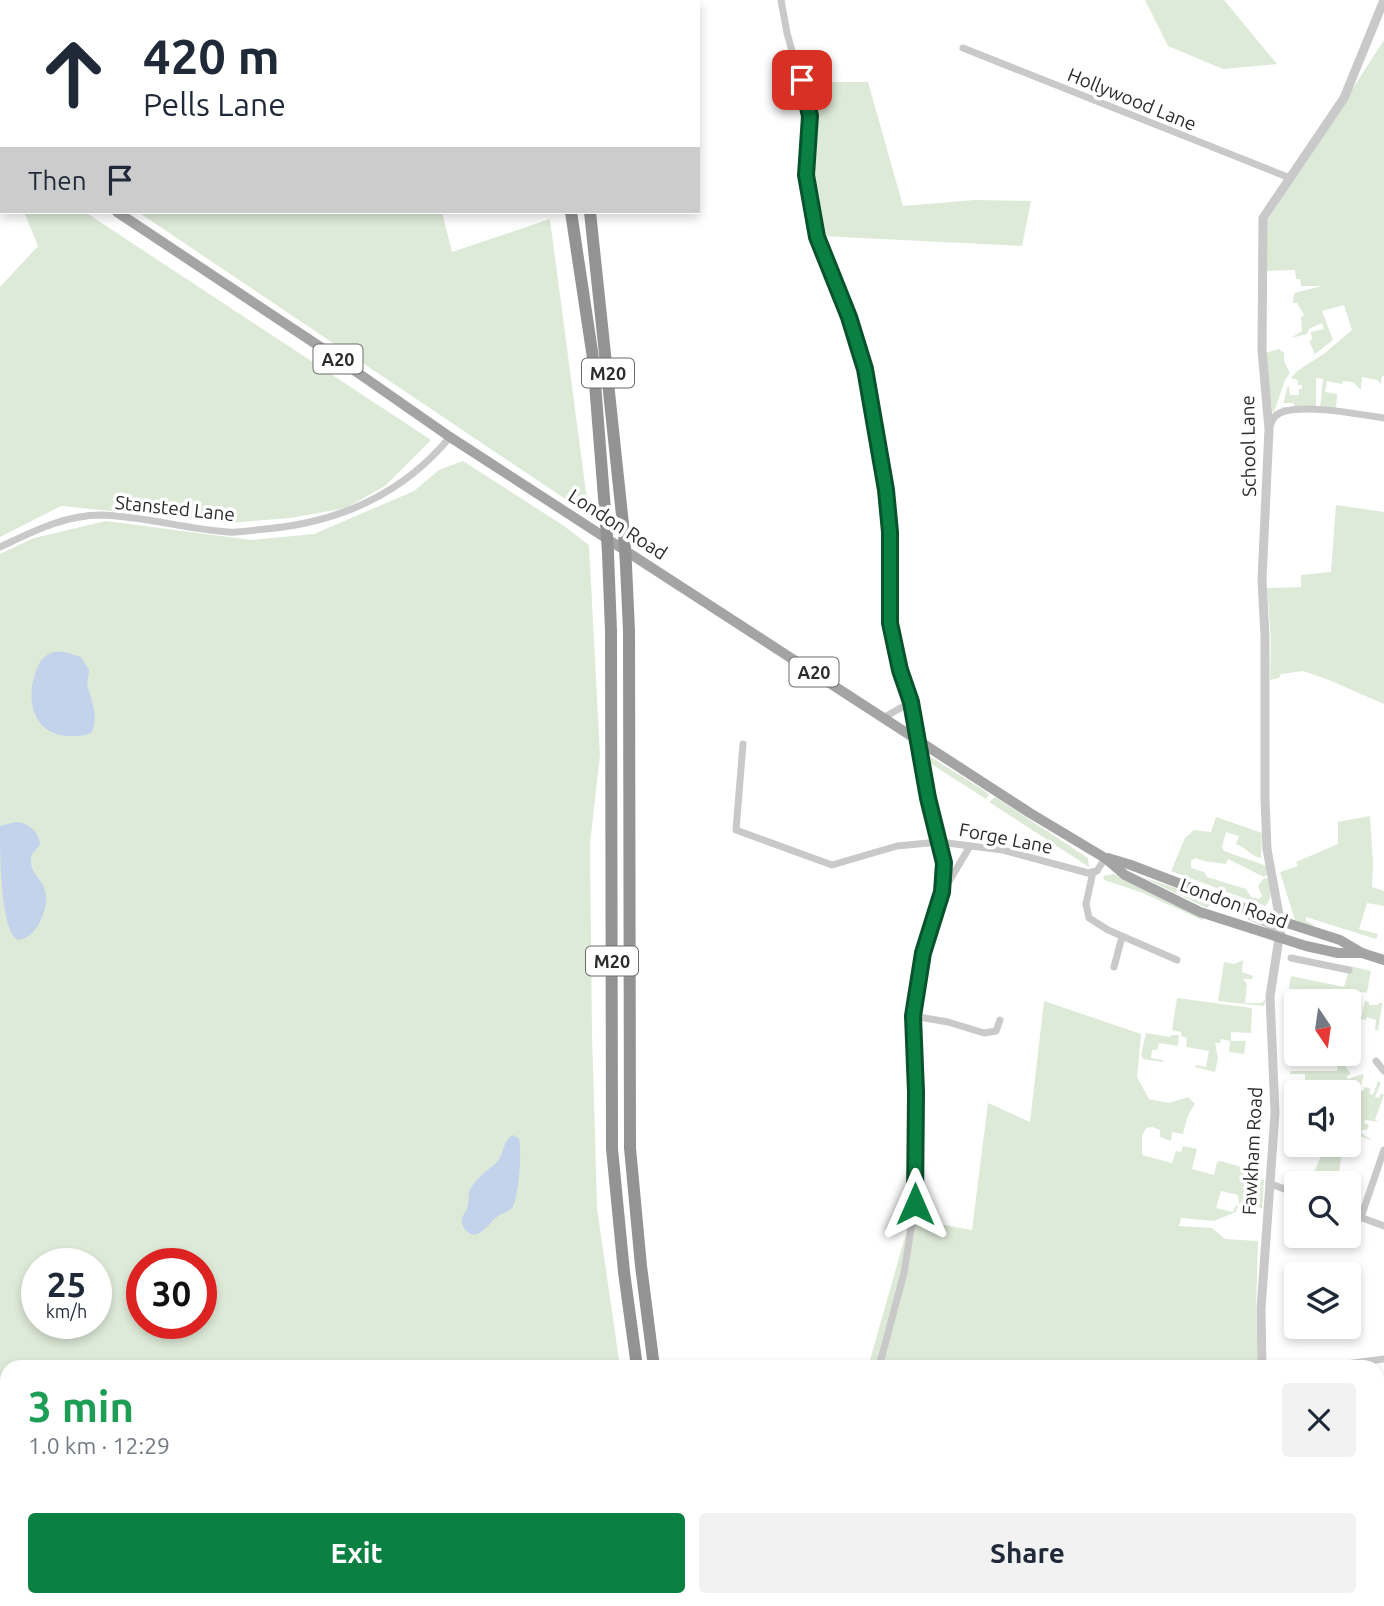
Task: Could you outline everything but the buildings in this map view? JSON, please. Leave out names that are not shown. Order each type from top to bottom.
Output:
[{"type":"highway","name":"M20","points":[[571,214],[593,358],[608,553],[611,631],[612,1149],[636,1360]]},
{"type":"highway","name":"M20","points":[[590,214],[626,565],[629,631],[630,1148],[653,1360]]},
{"type":"main road","name":"London Road","points":[[120,214],[450,437],[883,719],[1105,858],[1125,875],[1214,918],[1340,940],[1344,950]]},
{"type":"main road","name":"London Road","points":[[1105,858],[1131,865],[1222,900],[1281,930],[1384,960]]},
{"type":"street","points":[[781,0],[787,33],[810,116],[806,175],[817,237],[849,317],[865,369],[884,469],[890,532],[890,623],[900,670],[911,702],[944,863],[942,892],[923,953],[913,1016],[916,1092],[915,1204],[904,1273],[881,1360]]},
{"type":"street","name":"School Lane","points":[[1281,930],[1267,849],[1265,799],[1265,636],[1262,580],[1269,429],[1262,350],[1263,218],[1344,98],[1381,17],[1384,0]]},
{"type":"street","name":"Hollywood Lane","points":[[963,48],[1290,178]]},
{"type":"street","points":[[1269,429],[1272,420],[1286,411],[1384,418]]},
{"type":"street","name":"Stansted Lane","points":[[0,547],[57,521],[100,515],[230,532],[290,527],[321,521],[354,509],[392,490],[433,457],[450,437]]},
{"type":"street","points":[[883,719],[911,702]]},
{"type":"street","name":"Forge Lane","points":[[743,744],[736,830],[832,865],[897,846],[939,842],[1014,853],[1082,872],[1093,872]]},
{"type":"street","points":[[942,892],[971,846]]},
{"type":"street","points":[[1105,858],[1099,869],[1093,872],[1086,904],[1087,915],[1096,924],[1177,960]]},
{"type":"street","name":"Fawkham Road","points":[[1262,1360],[1261,1309],[1275,1113],[1270,996],[1281,930]]},
{"type":"street","points":[[1114,967],[1122,937]]},
{"type":"street","points":[[1158,953],[1162,943]]},
{"type":"street","points":[[1291,958],[1345,969],[1344,950]]},
{"type":"street","points":[[913,1016],[948,1022],[984,1033],[996,1031],[1000,1020]]},
{"type":"street","points":[[1376,1061],[1384,1071]]},
{"type":"street","points":[[1361,1214],[1384,1150]]},
{"type":"street","points":[[1269,1184],[1284,1189]]},
{"type":"street","points":[[1361,1217],[1384,1226]]},
{"type":"green space","points":[[1145,0],[1224,0],[1277,64],[1223,69],[1168,46]]},
{"type":"green space","points":[[1384,40],[1384,376],[1381,384],[1377,380],[1362,377],[1361,390],[1353,382],[1343,381],[1342,384],[1327,381],[1325,392],[1337,394],[1336,409],[1320,408],[1323,379],[1316,378],[1316,408],[1294,407],[1294,403],[1283,403],[1289,386],[1290,395],[1299,395],[1299,389],[1302,389],[1298,380],[1291,378],[1297,371],[1325,353],[1352,330],[1344,305],[1322,311],[1333,340],[1315,354],[1309,341],[1312,340],[1311,332],[1324,329],[1322,323],[1309,329],[1307,334],[1291,338],[1302,331],[1301,317],[1304,315],[1297,303],[1293,303],[1294,293],[1322,286],[1301,286],[1300,279],[1296,279],[1295,270],[1264,271],[1267,221]]},
{"type":"green space","points":[[809,82],[868,82],[903,206],[974,200],[1031,201],[1022,246],[821,236],[812,177],[816,117]]},
{"type":"green space","points":[[25,214],[88,214],[431,440],[385,486],[346,508],[290,518],[229,523],[61,506],[0,537],[0,287],[38,246]]},
{"type":"green space","points":[[141,214],[442,214],[452,252],[550,219],[589,515]]},
{"type":"green space","points":[[1279,349],[1284,353],[1284,361],[1290,373],[1273,415],[1265,353]]},
{"type":"green space","points":[[463,461],[589,545],[600,755],[590,844],[597,1208],[619,1360],[0,1360],[0,554],[34,538],[106,521],[252,540],[314,534],[414,491],[439,470]]},
{"type":"green space","points":[[1336,505],[1384,512],[1384,704],[1303,671],[1281,674],[1279,678],[1270,680],[1271,641],[1267,588],[1301,587],[1301,575],[1331,572]]},
{"type":"green space","points":[[926,754],[989,795],[986,799],[925,760]]},
{"type":"green space","points":[[995,797],[1088,858],[1089,867],[989,802]]},
{"type":"green space","points":[[1370,816],[1372,887],[1384,891],[1384,906],[1367,903],[1359,929],[1378,934],[1376,939],[1306,917],[1306,921],[1315,925],[1306,926],[1295,920],[1280,872],[1298,866],[1296,862],[1338,844],[1338,822]]},
{"type":"green space","points":[[1216,817],[1262,833],[1261,858],[1236,844],[1239,836],[1226,832],[1222,847],[1224,851],[1267,866],[1267,875],[1264,877],[1228,859],[1226,864],[1195,858],[1191,861],[1191,868],[1204,872],[1207,877],[1246,889],[1251,897],[1259,899],[1262,896],[1258,886],[1263,879],[1268,878],[1270,897],[1265,906],[1171,871],[1185,838],[1194,830],[1211,832]]},
{"type":"green space","points":[[1114,874],[1202,917],[1204,921],[1143,893],[1104,880],[1103,876]]},
{"type":"green space","points":[[1142,877],[1214,901],[1207,908]]},
{"type":"green space","points":[[1243,960],[1242,972],[1253,976],[1252,979],[1243,979],[1247,984],[1245,1003],[1261,1003],[1266,999],[1264,1006],[1218,1001],[1224,962],[1234,964]]},
{"type":"green space","points":[[1350,966],[1371,971],[1367,993],[1362,992],[1362,989],[1289,988],[1291,976],[1344,987]]},
{"type":"green space","points":[[1384,993],[1378,1030],[1375,1030],[1376,1020],[1367,1017],[1366,1020],[1362,1019],[1365,1001],[1369,1002],[1369,1005],[1382,1003]]},
{"type":"green space","points":[[1177,998],[1252,1008],[1251,1033],[1231,1032],[1231,1041],[1246,1041],[1244,1054],[1229,1052],[1230,1041],[1221,1039],[1220,1043],[1215,1043],[1218,1058],[1215,1072],[1195,1067],[1206,1067],[1209,1051],[1186,1047],[1187,1038],[1181,1036],[1181,1032],[1172,1030]]},
{"type":"green space","points":[[1044,1001],[1141,1034],[1137,1077],[1149,1099],[1169,1103],[1188,1097],[1195,1104],[1188,1115],[1183,1134],[1172,1132],[1171,1141],[1160,1137],[1160,1130],[1146,1128],[1142,1136],[1142,1155],[1172,1163],[1176,1151],[1181,1152],[1183,1146],[1197,1149],[1192,1169],[1214,1175],[1217,1162],[1221,1161],[1248,1169],[1243,1180],[1254,1183],[1255,1179],[1264,1180],[1262,1208],[1239,1204],[1238,1195],[1221,1191],[1216,1208],[1233,1212],[1236,1205],[1236,1212],[1214,1221],[1181,1218],[1179,1226],[1212,1228],[1225,1239],[1258,1241],[1258,1360],[870,1360],[910,1219],[972,1230],[988,1103],[1030,1122]]},
{"type":"green space","points":[[1146,1033],[1170,1037],[1179,1035],[1178,1046],[1159,1043],[1157,1050],[1152,1050],[1151,1058],[1163,1062],[1143,1059],[1141,1055]]},
{"type":"green space","points":[[1337,1066],[1345,1066],[1351,1074],[1347,1076],[1348,1079],[1362,1074],[1364,1076],[1361,1084],[1361,1080],[1305,1080],[1305,1074],[1290,1074],[1290,1071],[1337,1071]]},
{"type":"green space","points":[[1378,1081],[1381,1083],[1375,1097],[1379,1098],[1381,1093],[1384,1095],[1375,1120],[1380,1122],[1365,1120],[1364,1123],[1369,1125],[1367,1130],[1362,1130],[1361,1133],[1361,1090],[1365,1087],[1371,1089],[1369,1093],[1373,1095]]},
{"type":"green space","points":[[1321,1157],[1341,1157],[1339,1171],[1314,1171]]},
{"type":"water","points":[[65,652],[81,657],[89,670],[87,686],[94,710],[94,723],[91,733],[86,735],[58,735],[49,731],[36,717],[33,708],[32,688],[39,664],[51,653]]},
{"type":"water","points":[[15,822],[32,828],[39,839],[40,844],[31,856],[31,865],[44,887],[46,898],[44,913],[37,927],[28,937],[18,940],[12,934],[4,907],[0,853],[0,826]]},
{"type":"water","points":[[513,1135],[519,1139],[520,1153],[518,1185],[512,1208],[498,1216],[478,1234],[469,1233],[462,1220],[468,1207],[470,1189],[479,1177],[497,1162],[507,1141]]},
{"type":"route","points":[[802,80],[810,116],[806,175],[817,237],[849,317],[865,369],[884,469],[890,532],[890,623],[900,670],[911,702],[928,798],[944,863],[942,892],[923,953],[913,1016],[916,1092],[915,1204]]}]
